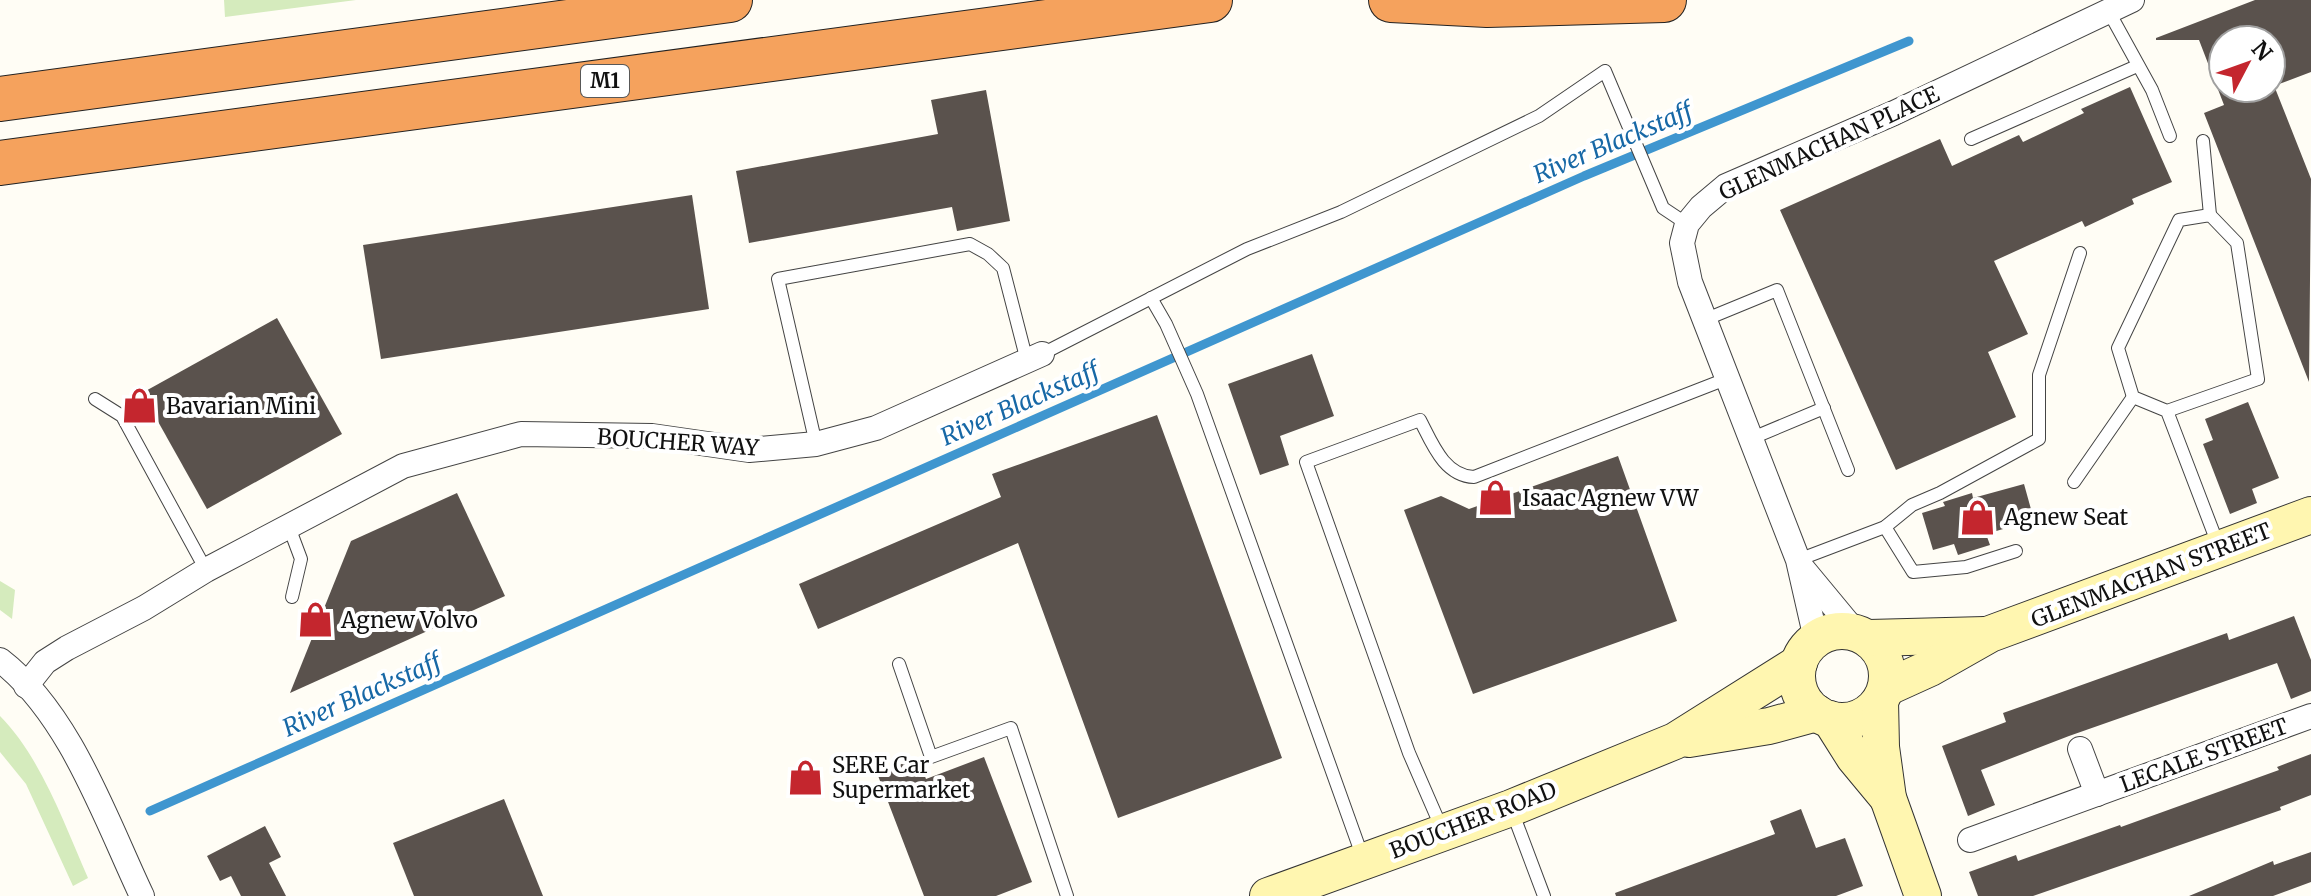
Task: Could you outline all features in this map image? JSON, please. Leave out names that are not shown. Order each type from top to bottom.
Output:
[{"type":"highway","points":[[0,99],[730,0]]},
{"type":"highway","name":"M1","points":[[0,163],[1210,0]]},
{"type":"highway","points":[[1391,0],[1487,5],[1664,0]]},
{"type":"street","name":"GLENMACHAN PLACE","points":[[1687,224],[1701,207],[1726,186],[1894,113],[2132,0]]},
{"type":"street","points":[[1687,224],[1682,243],[1690,282],[1799,562],[1807,651],[1797,677],[1800,691],[1807,704],[1824,716],[1888,798]]},
{"type":"street","name":"BOUCHER WAY","points":[[26,686],[45,662],[67,648],[403,466],[521,434],[652,436],[749,450],[816,444],[876,428],[1034,357]]},
{"type":"street","name":"GLENMACHAN STREET","points":[[1883,695],[1990,634],[2311,515]]},
{"type":"street","points":[[1799,562],[1862,636],[1879,648],[1885,661],[1888,674],[1883,695],[1881,747],[1888,798],[1923,896]]},
{"type":"street","points":[[1807,651],[1828,633],[1842,630],[1862,636]]},
{"type":"street","name":"GLENMACHAN STREET","points":[[1862,636],[1990,634]]},
{"type":"street","name":"BOUCHER ROAD","points":[[1268,896],[1511,808],[1675,741],[1807,651]]},
{"type":"street","points":[[0,660],[26,686],[74,748],[142,896]]},
{"type":"street","points":[[1824,716],[1844,721],[1858,718],[1883,695]]},
{"type":"street","name":"BOUCHER ROAD","points":[[1675,741],[1824,716]]},
{"type":"street","name":"LECALE STREET","points":[[1970,840],[2311,716]]},
{"type":"street","name":"LECALE STREET","points":[[2080,749],[2097,794]]},
{"type":"lane","points":[[2109,12],[2152,90],[2170,136]]},
{"type":"lane","points":[[1971,139],[2137,66]]},
{"type":"lane","points":[[816,444],[778,279],[970,244],[988,254],[1003,268],[1034,357],[1247,249],[1341,212],[1539,116],[1605,71],[1657,198],[1663,208],[1687,224]]},
{"type":"lane","points":[[2133,397],[2167,411],[2258,379],[2237,243],[2210,215],[2203,141]]},
{"type":"lane","points":[[2133,397],[2118,348],[2179,220],[2210,215]]},
{"type":"lane","points":[[1799,562],[1885,527],[1912,505],[2039,439],[2039,375],[2080,253]]},
{"type":"lane","points":[[1704,320],[1777,290],[1848,470]]},
{"type":"lane","points":[[1151,298],[1197,394],[1364,861]]},
{"type":"lane","points":[[1443,832],[1409,753],[1306,462],[1420,420],[1450,469],[1461,477],[1474,477],[1726,379]]},
{"type":"lane","points":[[2074,482],[2133,397]]},
{"type":"lane","points":[[95,399],[122,416],[206,570]]},
{"type":"lane","points":[[1750,439],[1824,408]]},
{"type":"lane","points":[[2167,411],[2220,550]]},
{"type":"lane","points":[[289,527],[301,559],[292,597]]},
{"type":"lane","points":[[1885,527],[1913,572],[1966,567],[2016,551]]},
{"type":"lane","points":[[899,664],[931,757],[1011,728],[1067,896]]},
{"type":"lane","points":[[1511,808],[1544,896]]},
{"type":"green space","points":[[224,0],[356,0],[225,17]]},
{"type":"green space","points":[[0,581],[15,590],[12,619],[0,610]]},
{"type":"green space","points":[[0,716],[28,751],[40,772],[88,878],[73,886],[26,784],[0,752]]},
{"type":"building","points":[[2255,0],[2311,0],[2311,72],[2287,81],[2287,24],[2207,24],[2207,61],[2199,40],[2156,38]]},
{"type":"building","points":[[2130,87],[2172,182],[2132,199],[2134,204],[2085,227],[2082,221],[1994,261],[2028,334],[1988,352],[2016,417],[1896,470],[1780,210],[1940,139],[1952,166],[2019,135],[2023,142],[2084,113],[2081,109]]},
{"type":"building","points":[[986,90],[1010,221],[957,231],[952,207],[749,243],[736,171],[938,134],[931,100]]},
{"type":"building","points":[[2281,104],[2311,179],[2309,382],[2204,113],[2224,105]]},
{"type":"building","points":[[692,195],[709,309],[381,359],[363,245]]},
{"type":"building","points":[[277,318],[342,434],[207,509],[142,393]]},
{"type":"building","points":[[1312,354],[1334,416],[1280,436],[1289,465],[1260,475],[1228,384]]},
{"type":"building","points":[[2248,402],[2279,478],[2252,489],[2257,503],[2230,514],[2203,444],[2213,440],[2205,419]]},
{"type":"building","points":[[1157,415],[1282,758],[1118,818],[1018,543],[818,629],[799,584],[1001,497],[992,474]]},
{"type":"building","points":[[1618,456],[1677,621],[1473,694],[1404,510],[1441,496],[1469,509]]},
{"type":"building","name":"Agnew Seat","points":[[2024,484],[2034,520],[1986,534],[1990,545],[1958,555],[1954,544],[1933,550],[1922,513],[1945,506],[1943,502],[1972,493],[1973,498]]},
{"type":"building","points":[[457,493],[505,596],[290,693],[351,541]]},
{"type":"building","points":[[2294,616],[2311,660],[2311,691],[2291,699],[2277,663],[2069,736],[1981,770],[1995,805],[1968,816],[1942,746],[2006,722],[2003,713],[2227,633],[2229,640]]},
{"type":"building","points":[[2311,754],[2311,795],[2280,807],[2281,810],[2033,896],[1978,896],[1969,872],[2016,855],[2018,861],[2121,827],[2279,770],[2277,767]]},
{"type":"building","points":[[984,757],[1032,882],[996,896],[924,896],[877,773],[918,758],[926,779]]},
{"type":"building","points":[[504,799],[543,896],[414,896],[393,843]]},
{"type":"building","points":[[1801,809],[1816,848],[1845,838],[1863,886],[1836,896],[1616,896],[1615,893],[1775,834],[1770,821]]},
{"type":"building","points":[[265,826],[281,857],[269,863],[286,896],[241,896],[231,876],[220,881],[207,856]]},
{"type":"building","points":[[2311,852],[2311,882],[2273,896],[2189,896],[2273,861],[2274,865]]},
{"type":"waterway","name":"River Blackstaff","points":[[150,811],[1584,176],[1909,41]]},
{"type":"place","name":"Bavarian Mini","points":[[140,406]]},
{"type":"place","name":"Isaac Agnew VW","points":[[1496,498]]},
{"type":"place","name":"Agnew Seat","points":[[1978,517]]},
{"type":"place","name":"Agnew Volvo","points":[[315,620]]},
{"type":"place","name":"SERE Car Supermarket","points":[[806,778]]}]
